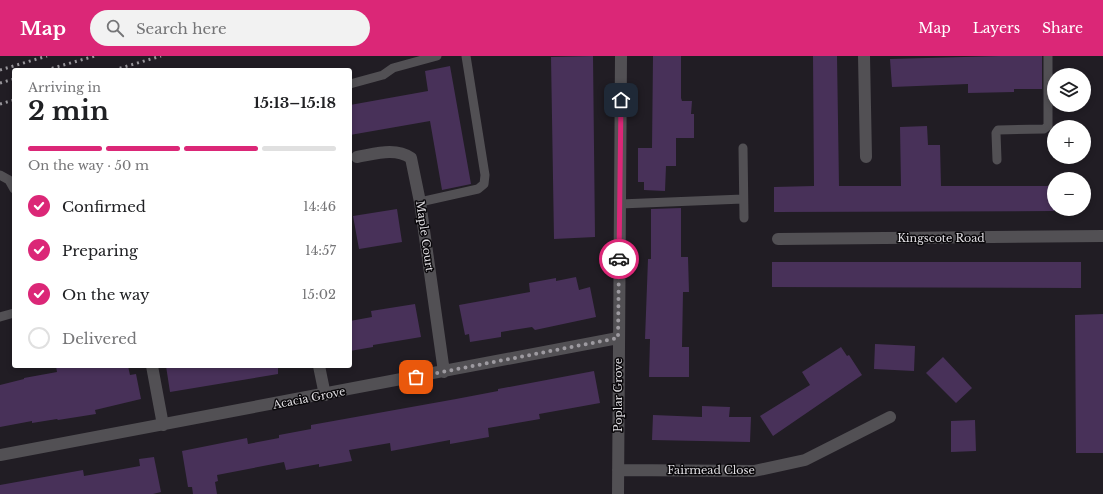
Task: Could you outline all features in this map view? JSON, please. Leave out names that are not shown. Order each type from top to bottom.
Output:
[{"type":"street","name":"Poplar Grove","points":[[618,494],[621,56]]},
{"type":"street","points":[[864,56],[866,157]]},
{"type":"street","name":"Maple Court","points":[[357,157],[390,151],[403,153],[411,158],[420,202],[444,372]]},
{"type":"street","name":"Kingscote Road","points":[[778,240],[1103,236]]},
{"type":"street","name":"Acacia Grove","points":[[0,455],[325,395],[618,338]]},
{"type":"street","points":[[152,368],[162,425]]},
{"type":"street","points":[[318,368],[325,395]]},
{"type":"street","name":"Fairmead Close","points":[[618,470],[754,472],[805,460],[890,417]]},
{"type":"lane","points":[[352,83],[383,75],[393,68],[437,56]]},
{"type":"lane","points":[[420,202],[478,189],[484,184],[485,175],[466,56]]},
{"type":"lane","points":[[997,160],[996,133],[998,130],[1044,128],[1048,126],[1048,56]]},
{"type":"lane","points":[[743,148],[744,218]]},
{"type":"lane","points":[[0,175],[9,180],[12,184]]},
{"type":"lane","points":[[620,204],[743,199]]},
{"type":"lane","points":[[0,317],[12,314]]},
{"type":"building","points":[[593,56],[595,237],[554,239],[551,57]]},
{"type":"building","points":[[653,56],[681,56],[681,98],[682,101],[692,101],[691,114],[694,114],[694,138],[676,138],[676,166],[666,166],[665,191],[644,190],[644,182],[638,182],[638,148],[652,148]]},
{"type":"building","points":[[813,56],[837,56],[839,186],[901,186],[900,127],[927,126],[928,145],[940,145],[941,186],[1047,186],[1047,211],[774,212],[774,187],[814,186]]},
{"type":"building","points":[[1042,56],[1042,89],[1014,89],[1014,92],[968,93],[968,84],[892,87],[890,59]]},
{"type":"building","points":[[450,66],[471,184],[442,190],[430,121],[352,135],[352,105],[428,91],[425,71]]},
{"type":"building","points":[[681,208],[681,257],[688,257],[689,292],[683,292],[682,347],[689,347],[689,377],[649,377],[650,339],[645,339],[648,259],[651,259],[651,209]]},
{"type":"building","points":[[397,209],[402,242],[359,249],[353,216]]},
{"type":"building","points":[[772,262],[1081,262],[1081,288],[772,287]]},
{"type":"building","points":[[576,277],[579,290],[590,287],[596,317],[535,330],[532,327],[501,332],[501,337],[470,342],[469,334],[465,335],[459,305],[530,292],[529,283],[556,278],[556,281]]},
{"type":"building","points":[[415,304],[421,337],[373,345],[373,347],[352,351],[352,321],[372,317],[371,311]]},
{"type":"building","points":[[1103,314],[1103,453],[1076,453],[1075,315]]},
{"type":"building","points":[[875,344],[915,346],[914,371],[874,369]]},
{"type":"building","points":[[841,347],[847,356],[849,355],[862,375],[773,436],[760,416],[810,385],[802,372]]},
{"type":"building","points":[[943,357],[972,388],[956,403],[926,373]]},
{"type":"building","points":[[56,368],[128,368],[130,375],[136,374],[141,399],[95,410],[96,414],[32,423],[32,421],[0,427],[0,385],[24,378],[57,372]]},
{"type":"building","points":[[166,368],[278,368],[278,374],[170,392]]},
{"type":"building","points":[[594,371],[600,403],[539,414],[540,419],[488,428],[489,437],[450,444],[450,440],[391,451],[390,443],[349,450],[352,461],[319,467],[319,464],[286,470],[284,462],[217,475],[218,481],[215,482],[217,494],[193,494],[192,487],[188,487],[182,451],[247,438],[248,444],[279,438],[279,435],[311,429],[311,425],[498,391],[498,389]]},
{"type":"building","points":[[702,406],[730,407],[729,417],[751,417],[750,442],[652,440],[653,415],[702,417]]},
{"type":"building","points":[[975,420],[976,451],[951,452],[951,421]]},
{"type":"building","points":[[154,457],[161,492],[153,494],[0,494],[0,485],[83,470],[84,476],[140,466],[139,459]]},
{"type":"railway","points":[[0,70],[47,56]]},
{"type":"railway","points":[[53,68],[95,56]]},
{"type":"railway","points":[[121,68],[161,56]]},
{"type":"railway","points":[[0,83],[12,80]]},
{"type":"railway","points":[[0,104],[12,101]]},
{"type":"way so far","points":[[416,377],[618,338],[619,259]]},
{"type":"route","points":[[619,259],[621,100]]}]
